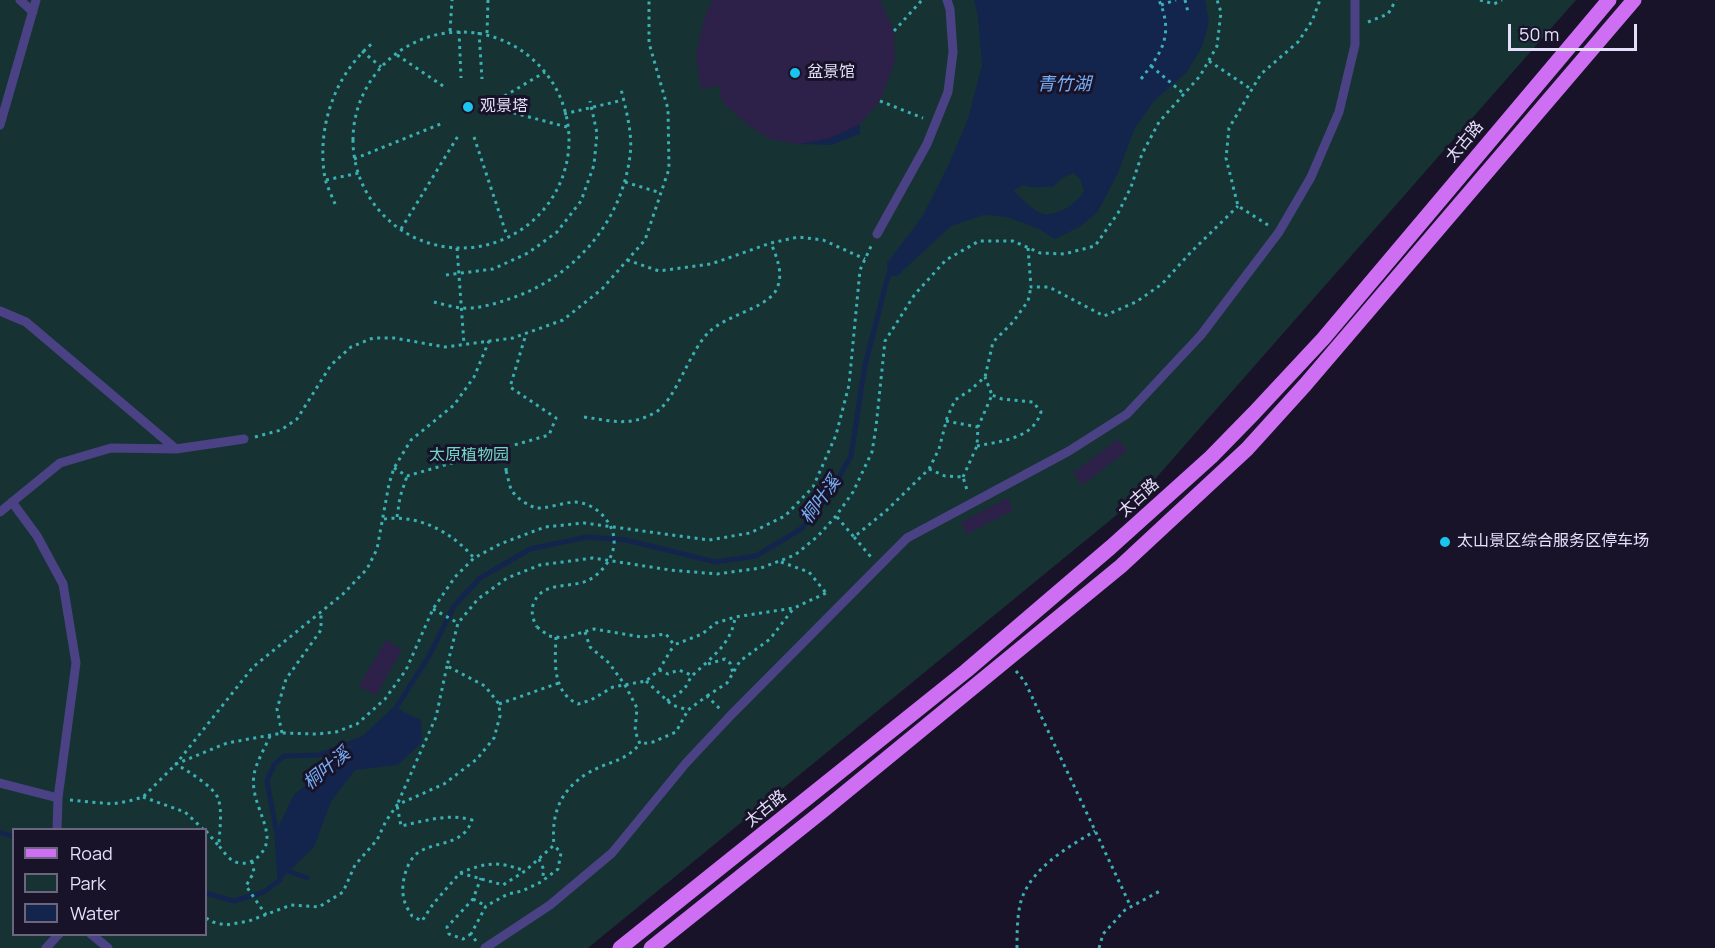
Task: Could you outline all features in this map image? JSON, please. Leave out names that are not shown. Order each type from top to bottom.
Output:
[{"type":"main road","name":"太古路","points":[[620,948],[966,671],[1111,547],[1211,457],[1323,339],[1609,0]]},
{"type":"main road","points":[[651,948],[1121,566],[1247,449],[1305,385],[1634,0]]},
{"type":"lane","points":[[20,0],[33,12]]},
{"type":"lane","points":[[0,125],[36,0]]},
{"type":"lane","points":[[877,234],[927,144],[948,92],[953,52],[950,9],[946,0]]},
{"type":"lane","points":[[486,948],[549,906],[612,853],[686,763],[907,538],[1070,451],[1127,414],[1201,335],[1279,232],[1311,177],[1339,112],[1355,45],[1355,0]]},
{"type":"lane","points":[[0,311],[26,322],[176,449]]},
{"type":"lane","points":[[0,512],[60,463],[111,448],[176,449],[244,439]]},
{"type":"lane","points":[[12,502],[37,536],[63,584],[76,663],[58,798],[57,828]]},
{"type":"lane","points":[[0,783],[58,798]]},
{"type":"lane","points":[[46,948],[57,936]]},
{"type":"lane","points":[[93,936],[108,948]]},
{"type":"path","points":[[450,31],[452,0]]},
{"type":"path","points":[[487,33],[488,0]]},
{"type":"path","points":[[244,439],[281,430],[297,419],[331,365],[351,347],[373,338],[394,338],[445,347],[513,338],[563,320],[602,289],[645,240],[669,170],[668,109],[649,44],[649,0]]},
{"type":"path","points":[[894,31],[922,0]]},
{"type":"path","points":[[1141,79],[1160,54],[1167,34],[1159,0]]},
{"type":"path","points":[[1161,5],[1176,0]]},
{"type":"path","points":[[1185,0],[1188,12]]},
{"type":"path","points":[[207,919],[225,925],[249,921],[291,905],[319,908],[343,892],[355,865],[377,840],[386,821],[398,805],[436,717],[441,687],[458,623],[478,599],[507,578],[540,565],[593,558],[670,570],[717,574],[761,568],[780,561],[795,555],[818,536],[853,492],[872,452],[885,341],[915,294],[946,260],[979,241],[1012,241],[1040,253],[1064,254],[1095,246],[1118,213],[1131,187],[1142,154],[1159,122],[1200,76],[1217,46],[1221,12],[1217,0]]},
{"type":"path","points":[[1279,232],[1238,206],[1226,158],[1229,128],[1261,74],[1298,42],[1312,21],[1320,0]]},
{"type":"path","points":[[1355,27],[1388,14],[1396,0]]},
{"type":"path","points":[[1479,0],[1494,4],[1502,0]]},
{"type":"path","points":[[450,31],[459,31],[487,33],[519,48],[545,72],[563,104],[569,139],[563,174],[547,206],[521,230],[489,245],[458,248],[419,240],[389,221],[366,194],[354,159],[354,125],[364,91],[381,68],[416,42],[450,31]]},
{"type":"path","points":[[459,31],[461,78]]},
{"type":"path","points":[[479,32],[482,79]]},
{"type":"path","points":[[335,204],[326,180],[323,133],[345,72],[362,51],[374,42]]},
{"type":"path","points":[[362,51],[381,68]]},
{"type":"path","points":[[396,55],[446,88]]},
{"type":"path","points":[[1209,61],[1251,89]]},
{"type":"path","points":[[1151,66],[1183,93]]},
{"type":"path","points":[[498,100],[545,72]]},
{"type":"path","points":[[434,303],[462,308],[490,305],[520,296],[555,278],[586,252],[608,222],[625,182],[631,154],[628,118],[621,89]]},
{"type":"path","points":[[564,114],[623,100]]},
{"type":"path","points":[[446,274],[493,269],[528,253],[557,232],[581,201],[594,165],[597,133],[590,101]]},
{"type":"path","points":[[880,101],[935,123]]},
{"type":"path","points":[[499,109],[567,127]]},
{"type":"path","points":[[354,159],[443,123]]},
{"type":"path","points":[[401,229],[458,136]]},
{"type":"path","points":[[474,137],[507,236]]},
{"type":"path","points":[[326,180],[359,173]]},
{"type":"path","points":[[625,182],[661,193]]},
{"type":"path","points":[[1031,287],[1049,287],[1104,316],[1136,302],[1162,284],[1238,206]]},
{"type":"path","points":[[176,764],[227,743],[282,733],[336,732],[357,724],[385,699],[406,670],[433,609],[455,577],[474,558],[500,544],[545,527],[584,523],[709,540],[750,532],[785,516],[813,487],[836,435],[849,385],[860,270],[877,234]]},
{"type":"path","points":[[627,261],[659,272],[711,264],[771,243],[798,237],[823,240],[865,259]]},
{"type":"path","points":[[584,417],[629,423],[658,411],[673,391],[691,357],[708,333],[728,318],[758,306],[776,291],[780,270],[771,243]]},
{"type":"path","points":[[458,248],[464,344]]},
{"type":"path","points":[[972,503],[963,477],[977,446],[978,427],[992,395],[985,377],[993,342],[1013,322],[1028,301],[1031,287],[1028,248]]},
{"type":"path","points":[[394,468],[407,476],[549,435],[556,418],[510,387],[526,333]]},
{"type":"path","points":[[58,798],[112,804],[143,797],[176,764],[253,668],[344,594],[367,569],[377,549],[394,468],[411,440],[454,405],[474,377],[489,341]]},
{"type":"path","points":[[854,537],[887,510],[928,469],[939,449],[946,421],[955,400],[985,377]]},
{"type":"path","points":[[977,446],[1020,436],[1037,424],[1041,412],[1032,402],[1010,400],[992,395]]},
{"type":"path","points":[[946,421],[978,427]]},
{"type":"path","points":[[507,446],[506,471],[512,491],[526,503],[537,508],[576,502],[592,507],[606,518],[613,531],[614,546],[604,568],[590,580],[578,584],[559,585],[543,591],[535,598],[532,611],[537,627],[556,638],[594,629],[642,637],[666,634],[674,645]]},
{"type":"path","points":[[928,469],[945,476],[963,477]]},
{"type":"path","points":[[397,517],[400,496],[407,476]]},
{"type":"path","points":[[836,516],[878,565]]},
{"type":"path","points":[[384,519],[397,517],[424,523],[464,546],[474,558]]},
{"type":"path","points":[[780,561],[809,572],[826,593],[835,611]]},
{"type":"path","points":[[556,638],[555,659],[559,683],[566,699],[578,704],[591,700],[613,687],[646,681],[659,670],[674,645],[702,634],[716,623],[735,617],[794,608],[826,593]]},
{"type":"path","points":[[481,878],[473,899],[447,927],[449,934],[463,939],[471,934],[486,906],[508,894],[522,891],[542,882],[558,869],[561,853],[554,845],[552,829],[558,802],[573,785],[589,773],[630,756],[640,744],[653,742],[676,732],[688,710],[727,683],[740,661],[770,639],[794,608]]},
{"type":"path","points":[[433,609],[458,623]]},
{"type":"path","points":[[282,733],[277,709],[286,679],[321,630],[321,612]]},
{"type":"path","points":[[668,701],[684,689],[692,675],[706,664],[734,630],[735,617]]},
{"type":"path","points":[[585,632],[590,647],[609,663],[638,708],[635,731],[640,744]]},
{"type":"path","points":[[706,664],[725,659],[730,663],[733,673]]},
{"type":"path","points":[[1008,660],[1025,682],[1131,907]]},
{"type":"path","points":[[398,805],[444,784],[477,759],[494,738],[500,716],[499,704],[485,686],[447,666]]},
{"type":"path","points":[[659,670],[668,674],[679,670],[692,675]]},
{"type":"path","points":[[646,681],[672,705],[688,710]]},
{"type":"path","points":[[499,704],[559,683]]},
{"type":"path","points":[[707,696],[729,718]]},
{"type":"path","points":[[207,832],[229,858],[240,863],[252,861],[263,853],[267,837],[256,801],[254,775],[270,736]]},
{"type":"path","points":[[176,764],[218,797],[219,846]]},
{"type":"path","points":[[143,797],[184,812],[203,828]]},
{"type":"path","points":[[398,805],[401,826],[432,819],[462,816],[472,820],[468,830],[457,838],[417,853],[405,872],[403,898],[412,916],[422,921],[433,904],[460,873],[483,864],[508,865],[525,871]]},
{"type":"path","points":[[1017,948],[1021,900],[1035,876],[1067,848],[1095,831]]},
{"type":"path","points":[[503,885],[525,871],[554,845]]},
{"type":"path","points":[[538,859],[544,870],[542,882]]},
{"type":"path","points":[[252,861],[254,872],[246,886],[266,915]]},
{"type":"path","points":[[460,873],[503,885],[508,894]]},
{"type":"path","points":[[1099,948],[1103,934],[1125,910],[1160,891]]},
{"type":"path","points":[[473,899],[486,906]]},
{"type":"path","points":[[471,934],[480,948]]},
{"type":"green space","name":"太原植物园","points":[[0,0],[1576,0],[1141,495],[588,948],[0,948]]},
{"type":"water","name":"青竹湖","points":[[974,0],[1205,0],[1209,22],[1202,47],[1187,72],[1154,101],[1134,130],[1118,173],[1097,213],[1079,227],[1055,239],[1039,229],[1007,217],[983,215],[951,226],[897,276],[888,276],[887,263],[922,217],[948,166],[968,119],[982,65],[978,17]],"holes":[[[1073,173],[1080,179],[1084,190],[1081,195],[1068,207],[1056,213],[1044,214],[1036,211],[1014,191],[1023,185],[1053,187],[1061,179]]]},
{"type":"water","points":[[860,124],[860,134],[831,145],[798,144],[830,138]]},
{"type":"water","points":[[396,708],[421,720],[422,742],[398,765],[355,770],[331,802],[314,847],[280,880],[277,835],[296,796],[328,772]]},
{"type":"building","name":"盆景馆","points":[[713,0],[880,0],[894,31],[895,62],[880,101],[860,124],[830,138],[798,144],[770,139],[748,125],[722,102],[719,85],[701,89],[696,55],[708,8]]},
{"type":"building","points":[[1118,439],[1127,451],[1082,485],[1073,473]]},
{"type":"building","points":[[1008,498],[1013,510],[967,534],[961,522]]},
{"type":"building","points":[[386,640],[402,650],[376,695],[359,686]]},
{"type":"waterway","name":"桐叶溪","points":[[207,893],[234,901],[264,892],[280,880],[277,835],[267,781],[274,765],[284,756],[319,755],[364,738],[396,708],[429,656],[454,606],[480,578],[530,549],[587,537],[626,540],[716,562],[756,556],[801,529],[830,493],[851,456],[865,365],[891,271]]},
{"type":"waterway","name":"桐叶溪","points":[[279,831],[296,796],[328,772],[362,740]]},
{"type":"waterway","name":"桐叶溪","points":[[0,832],[12,836]]},
{"type":"waterway","name":"桐叶溪","points":[[288,871],[307,878]]},
{"type":"place","name":"盆景馆","points":[[795,73]]},
{"type":"place","name":"观景塔","points":[[468,107]]},
{"type":"place","name":"太山景区综合服务区停车场","points":[[1445,542]]}]
